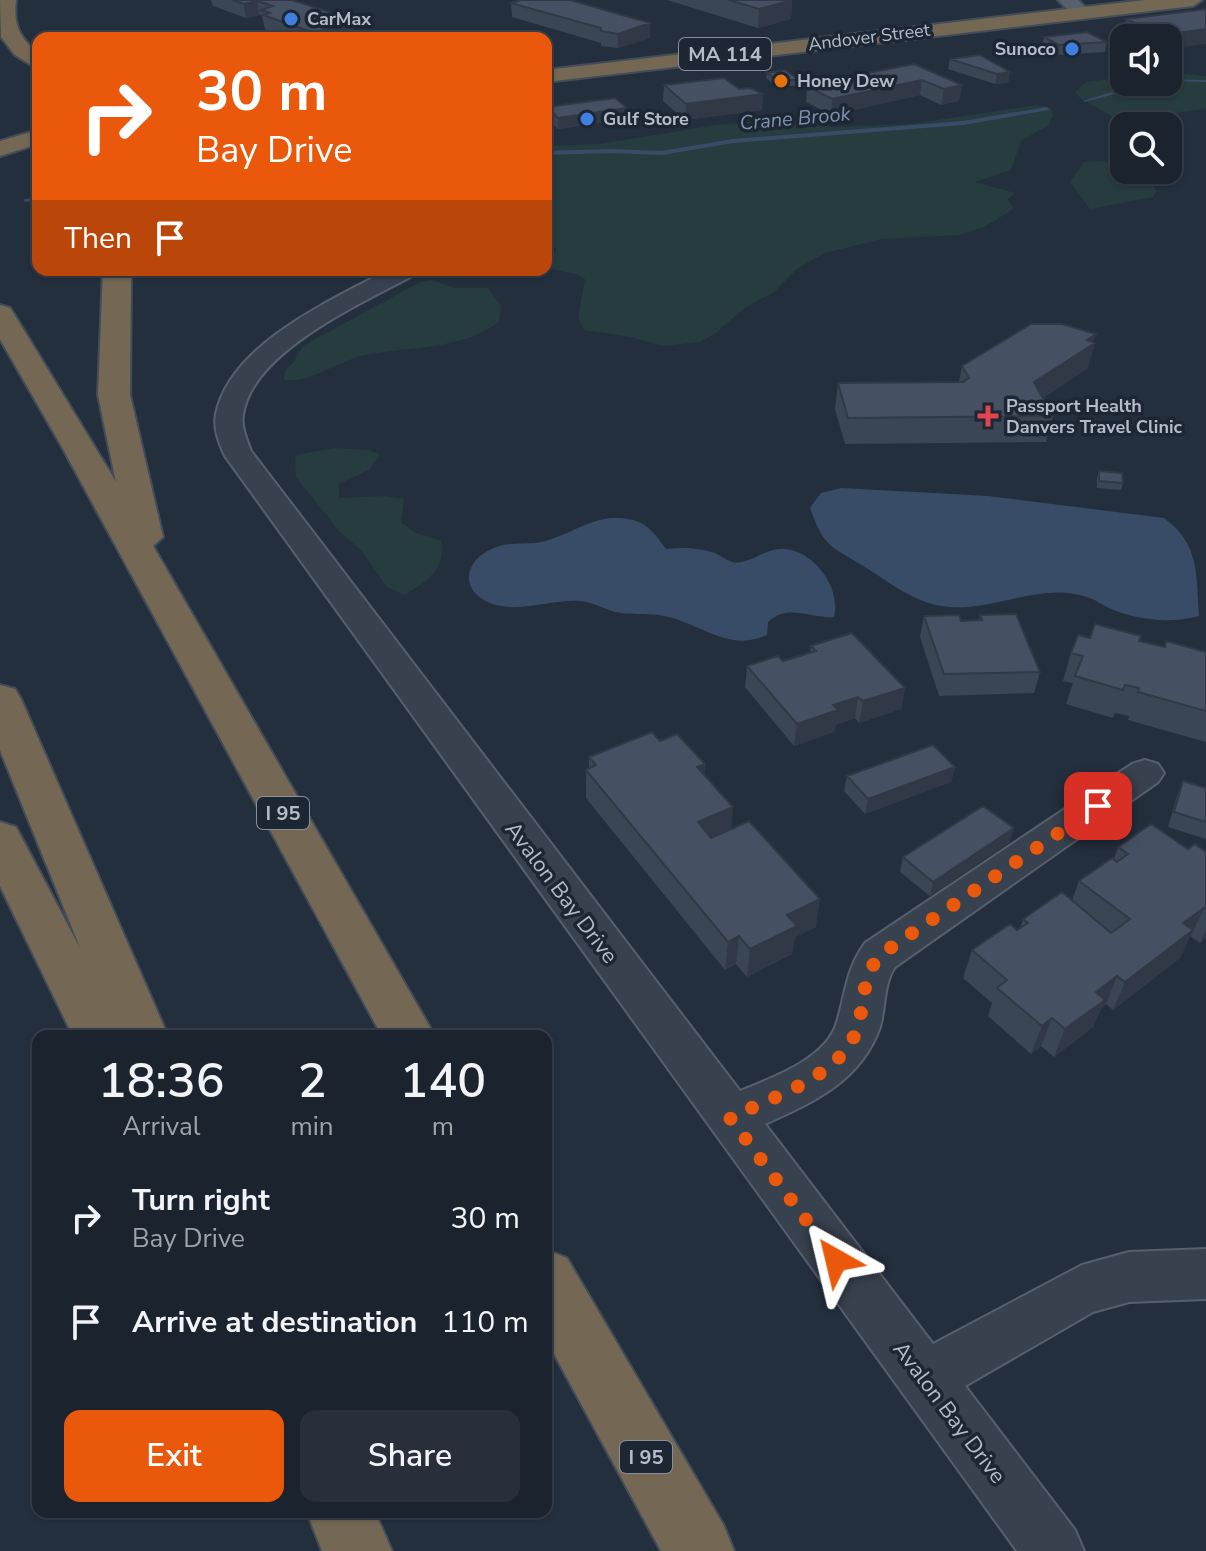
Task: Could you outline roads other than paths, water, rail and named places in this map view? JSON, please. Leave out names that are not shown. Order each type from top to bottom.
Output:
[{"type":"highway","points":[[7,0],[0,20],[4,34],[16,48],[32,59]]},
{"type":"highway","name":"Andover Street","points":[[552,75],[1074,6],[1193,0]]},
{"type":"highway","points":[[0,56],[32,80]]},
{"type":"highway","points":[[0,149],[32,141]]},
{"type":"highway","points":[[0,161],[32,155]]},
{"type":"highway","points":[[117,276],[114,395],[157,590]]},
{"type":"highway","name":"I 95","points":[[0,314],[72,435],[406,1030]]},
{"type":"highway","points":[[0,699],[139,1030]]},
{"type":"highway","points":[[0,839],[96,1030]]},
{"type":"highway","name":"I 95","points":[[552,1290],[699,1551]]},
{"type":"street","name":"Avalon Bay Drive","points":[[395,276],[315,321],[267,353],[237,391],[229,412],[230,435],[239,456],[1054,1551]]},
{"type":"street","points":[[730,1118],[827,1070],[848,1049],[858,1027],[867,972],[880,955],[1145,773]]},
{"type":"street","points":[[925,1378],[1082,1290],[1129,1277],[1206,1274]]},
{"type":"water","points":[[841,488],[988,496],[1164,518],[1184,539],[1194,561],[1199,616],[1176,620],[1142,618],[1069,593],[1032,595],[959,607],[921,600],[902,591],[825,539],[810,508],[821,493]]},
{"type":"water","points":[[611,518],[630,519],[643,524],[666,549],[703,550],[732,562],[745,561],[778,549],[796,552],[816,564],[830,584],[834,595],[834,617],[784,613],[768,622],[767,635],[740,641],[664,616],[621,613],[580,601],[501,606],[490,603],[473,590],[469,575],[477,559],[484,553],[505,545],[546,541]]},
{"type":"waterway","name":"Crane Brook","points":[[1182,80],[1206,81]]},
{"type":"waterway","name":"Crane Brook","points":[[1085,101],[1110,94]]},
{"type":"waterway","name":"Crane Brook","points":[[552,153],[662,153],[733,141],[963,123],[1047,109]]},
{"type":"waterway","name":"Crane Brook","points":[[26,200],[32,199]]},
{"type":"place","name":"CarMax","points":[[291,19]]},
{"type":"place","name":"Sunoco","points":[[1072,49]]},
{"type":"place","name":"Honey Dew","points":[[781,81]]},
{"type":"place","name":"Gulf Store","points":[[587,119]]},
{"type":"place","name":"Passport Health Danvers Travel Clinic","points":[[988,416]]}]
